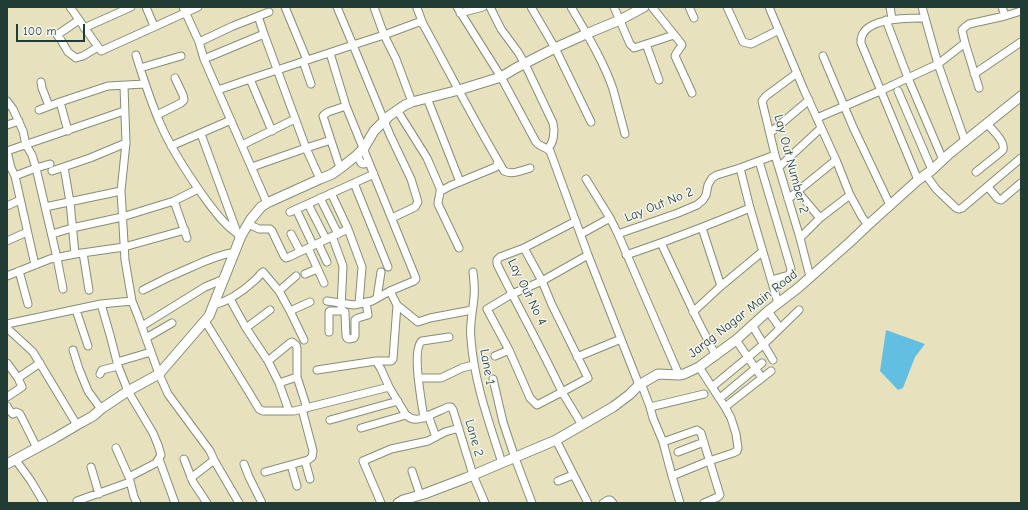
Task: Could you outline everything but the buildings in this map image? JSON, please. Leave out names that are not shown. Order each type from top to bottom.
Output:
[{"type":"main road","points":[[11,461],[77,426],[128,391],[159,374],[210,316],[240,236],[261,207],[332,174],[361,152],[374,131],[389,116],[405,105],[501,77],[555,48],[620,20],[644,7]]},
{"type":"main road","name":"Jarag Nagar Main Road","points":[[398,503],[473,475],[556,440],[613,407],[629,395],[640,384],[658,374],[684,374],[699,367],[716,356],[810,277],[925,175],[1021,96]]},
{"type":"street","points":[[70,7],[101,51],[184,10],[198,7]]},
{"type":"street","points":[[84,28],[131,7]]},
{"type":"street","points":[[146,7],[154,26]]},
{"type":"street","points":[[285,7],[305,61],[311,84]]},
{"type":"street","points":[[337,7],[384,121],[411,179],[418,202],[415,207],[392,218]]},
{"type":"street","points":[[374,7],[412,102]]},
{"type":"street","points":[[482,7],[458,10],[501,77],[536,142],[548,150],[555,164],[588,255],[663,442],[680,503]]},
{"type":"street","points":[[490,7],[501,29],[525,64],[554,127],[551,145],[548,150]]},
{"type":"street","points":[[531,7],[555,48],[591,122]]},
{"type":"street","points":[[571,7],[606,73],[625,134]]},
{"type":"street","points":[[614,7],[630,44],[634,48],[674,35]]},
{"type":"street","points":[[652,7],[682,45],[675,56],[692,93]]},
{"type":"street","points":[[689,7],[694,18]]},
{"type":"street","points":[[727,7],[743,42],[750,44],[779,30]]},
{"type":"street","points":[[769,7],[850,195],[868,225]]},
{"type":"street","points":[[890,7],[889,20],[908,78],[943,160]]},
{"type":"street","points":[[922,7],[938,64],[965,141]]},
{"type":"street","points":[[1002,7],[1005,16]]},
{"type":"street","points":[[417,8],[423,24],[480,131],[501,166],[506,172],[511,173],[530,168]]},
{"type":"street","points":[[184,10],[267,203]]},
{"type":"street","points":[[979,88],[962,30],[969,24],[1021,11]]},
{"type":"street","points":[[199,42],[269,12]]},
{"type":"street","points":[[258,16],[306,148],[320,179]]},
{"type":"street","points":[[925,18],[889,20],[871,26],[864,31],[860,38],[880,91],[925,175],[936,189],[959,210],[1021,158]]},
{"type":"street","points":[[78,20],[57,36],[62,40],[68,52],[76,58],[83,56],[98,47]]},
{"type":"street","points":[[218,90],[384,35],[418,22],[423,24]]},
{"type":"street","points":[[204,59],[264,34]]},
{"type":"street","points":[[974,74],[1021,42]]},
{"type":"street","points":[[817,118],[938,64],[965,43]]},
{"type":"street","points":[[646,44],[659,80]]},
{"type":"street","points":[[330,53],[361,152],[369,163],[374,174],[416,276],[414,281],[393,297],[377,298],[367,306]]},
{"type":"street","points":[[136,55],[145,84],[171,146],[184,168],[217,215],[240,236]]},
{"type":"street","points":[[140,68],[181,56]]},
{"type":"street","points":[[823,56],[853,127],[890,205]]},
{"type":"street","name":"Lay Out Number 2","points":[[797,73],[766,96],[762,101],[775,155],[810,277]]},
{"type":"street","points":[[157,115],[184,100],[175,78]]},
{"type":"street","points":[[250,79],[272,131]]},
{"type":"street","points":[[41,82],[49,106]]},
{"type":"street","points":[[39,110],[108,86],[145,84]]},
{"type":"street","points":[[124,86],[126,143],[121,191],[124,247],[132,301],[168,394],[210,451],[239,503]]},
{"type":"street","points":[[898,91],[925,175]]},
{"type":"street","points":[[427,98],[460,182]]},
{"type":"street","points":[[770,133],[808,100]]},
{"type":"street","points":[[7,101],[19,121],[26,145],[32,155],[36,168],[52,234],[63,289]]},
{"type":"street","points":[[60,102],[68,131]]},
{"type":"street","points":[[340,168],[324,116],[328,112],[346,106]]},
{"type":"street","points":[[397,110],[427,158],[441,191],[438,204],[459,248]]},
{"type":"street","points":[[35,265],[15,176],[11,168],[7,151],[124,111]]},
{"type":"street","points":[[242,145],[295,119]]},
{"type":"street","points":[[171,146],[231,120]]},
{"type":"street","points":[[7,125],[19,121]]},
{"type":"street","points":[[976,172],[1001,152],[1004,145],[987,124]]},
{"type":"street","points":[[779,167],[821,128]]},
{"type":"street","points":[[201,134],[240,236]]},
{"type":"street","points":[[252,167],[331,140]]},
{"type":"street","points":[[15,176],[36,168],[64,167],[126,143]]},
{"type":"street","points":[[775,155],[740,168],[762,252],[778,303]]},
{"type":"street","points":[[788,199],[797,190],[836,160]]},
{"type":"street","points":[[759,161],[791,269],[790,274],[771,280]]},
{"type":"street","points":[[441,191],[496,166],[501,166]]},
{"type":"street","points":[[64,167],[70,202],[75,254]]},
{"type":"street","name":"Lay Out No 2","points":[[618,234],[697,205],[706,195],[708,185],[712,178],[740,168]]},
{"type":"street","points":[[328,262],[313,245],[293,211],[374,174]]},
{"type":"street","points":[[586,179],[618,234],[679,375]]},
{"type":"street","points":[[354,183],[388,267]]},
{"type":"street","points":[[988,187],[998,199],[1001,200],[1021,183]]},
{"type":"street","points":[[52,234],[122,217],[174,201],[198,189]]},
{"type":"street","points":[[797,190],[820,218]]},
{"type":"street","points":[[45,207],[121,191]]},
{"type":"street","points":[[331,193],[348,229],[362,267],[358,304]]},
{"type":"street","points":[[800,238],[820,218],[850,195]]},
{"type":"street","points":[[320,198],[343,266],[341,307]]},
{"type":"street","points":[[7,206],[20,200]]},
{"type":"street","points":[[174,201],[188,238]]},
{"type":"street","points":[[308,204],[332,236]]},
{"type":"street","points":[[626,255],[702,228],[750,208]]},
{"type":"street","points":[[580,234],[610,218]]},
{"type":"street","name":"Lay Out No 4","points":[[576,222],[524,248],[500,257],[497,260],[497,264],[562,392],[582,425]]},
{"type":"street","points":[[248,224],[256,228],[270,229],[286,258],[348,229]]},
{"type":"street","points":[[702,228],[721,286]]},
{"type":"street","points":[[7,276],[57,258],[124,247],[185,230]]},
{"type":"street","points":[[7,241],[27,232]]},
{"type":"street","points":[[291,234],[300,251]]},
{"type":"street","points":[[661,243],[693,312],[716,356]]},
{"type":"street","points":[[313,245],[317,269],[324,283]]},
{"type":"street","points":[[524,248],[542,281],[552,305],[588,378],[537,404],[530,398],[487,308],[512,294],[542,281],[588,255]]},
{"type":"street","points":[[143,290],[202,262],[235,252]]},
{"type":"street","points":[[693,312],[721,286],[762,252]]},
{"type":"street","points":[[83,253],[89,290]]},
{"type":"street","points":[[305,274],[317,269]]},
{"type":"street","points":[[19,271],[28,304]]},
{"type":"street","points":[[214,305],[230,299],[248,286],[263,272],[279,291],[304,340]]},
{"type":"street","points":[[377,298],[381,272]]},
{"type":"street","name":"Lane 1","points":[[473,272],[474,296],[470,337],[473,365],[482,402],[502,463]]},
{"type":"street","points":[[279,291],[296,276]]},
{"type":"street","points":[[142,326],[205,286],[224,279]]},
{"type":"street","points":[[393,297],[418,322],[430,318],[472,310]]},
{"type":"street","points":[[316,370],[376,361],[391,361],[393,359],[393,297]]},
{"type":"street","points":[[230,299],[246,328],[268,361],[279,383],[289,412]]},
{"type":"street","points":[[7,324],[101,304],[132,301]]},
{"type":"street","points":[[327,301],[341,307],[345,312],[346,336],[349,339],[354,338],[355,336],[355,320],[368,315],[367,306]]},
{"type":"street","points":[[290,311],[310,302]]},
{"type":"street","points":[[78,501],[99,494],[129,479],[156,463],[161,455],[153,433],[128,391],[117,364],[101,304]]},
{"type":"street","points":[[329,332],[329,312],[341,307],[358,304],[367,306]]},
{"type":"street","points":[[76,310],[88,346]]},
{"type":"street","points":[[246,328],[270,310]]},
{"type":"street","points":[[712,387],[764,344],[799,310]]},
{"type":"street","points":[[768,311],[780,328]]},
{"type":"street","points":[[205,321],[263,412],[289,412],[389,387]]},
{"type":"street","points":[[146,338],[172,323]]},
{"type":"street","points":[[752,325],[773,360]]},
{"type":"street","points":[[7,328],[33,352],[77,426]]},
{"type":"street","points":[[436,437],[426,416],[418,378],[418,348],[422,341],[449,337]]},
{"type":"street","points":[[578,357],[621,339]]},
{"type":"street","points":[[736,340],[762,378]]},
{"type":"street","points":[[265,472],[305,461],[312,457],[313,451],[305,408],[297,377],[296,344],[292,342],[290,343],[268,361]]},
{"type":"street","points":[[73,350],[88,391],[101,409]]},
{"type":"street","points":[[495,356],[508,350]]},
{"type":"street","points":[[100,374],[102,370],[151,352]]},
{"type":"street","points":[[376,361],[389,387],[406,415],[412,419],[419,419],[426,416]]},
{"type":"street","points":[[18,378],[40,363]]},
{"type":"street","points":[[720,398],[762,363]]},
{"type":"street","points":[[7,364],[18,378],[22,387],[7,397]]},
{"type":"street","points":[[418,378],[441,378],[462,368],[473,365]]},
{"type":"street","points":[[672,476],[733,453],[737,451],[738,448],[736,434],[725,407],[699,367]]},
{"type":"street","points":[[725,407],[771,370]]},
{"type":"street","points":[[279,383],[297,377]]},
{"type":"street","points":[[493,379],[503,422],[532,503]]},
{"type":"street","points":[[650,407],[704,394]]},
{"type":"street","points":[[330,420],[398,402]]},
{"type":"street","points":[[7,406],[13,414],[16,412],[20,414],[37,448]]},
{"type":"street","name":"Lane 2","points":[[426,416],[451,407],[473,475],[486,503]]},
{"type":"street","points":[[361,428],[406,415]]},
{"type":"street","points":[[381,503],[363,461],[391,449],[428,441],[445,432],[459,428]]},
{"type":"street","points":[[663,442],[697,430],[701,434],[720,495],[704,503]]},
{"type":"street","points":[[556,440],[588,503]]},
{"type":"street","points":[[678,452],[704,442]]},
{"type":"street","points":[[116,448],[129,479],[136,503]]},
{"type":"street","points":[[158,459],[175,503]]},
{"type":"street","points":[[184,459],[193,482],[207,503]]},
{"type":"street","points":[[192,478],[214,460]]},
{"type":"street","points":[[11,461],[31,480],[44,503]]},
{"type":"street","points":[[305,461],[310,479]]},
{"type":"street","points":[[244,464],[262,503]]},
{"type":"street","points":[[291,465],[297,486]]},
{"type":"street","points":[[92,467],[99,494]]},
{"type":"street","points":[[412,471],[420,495]]},
{"type":"street","points":[[558,481],[573,475]]},
{"type":"street","points":[[603,503],[610,500],[613,503]]},
{"type":"water","points":[[886,330],[925,344],[915,357],[903,388],[898,390],[880,371]]}]
